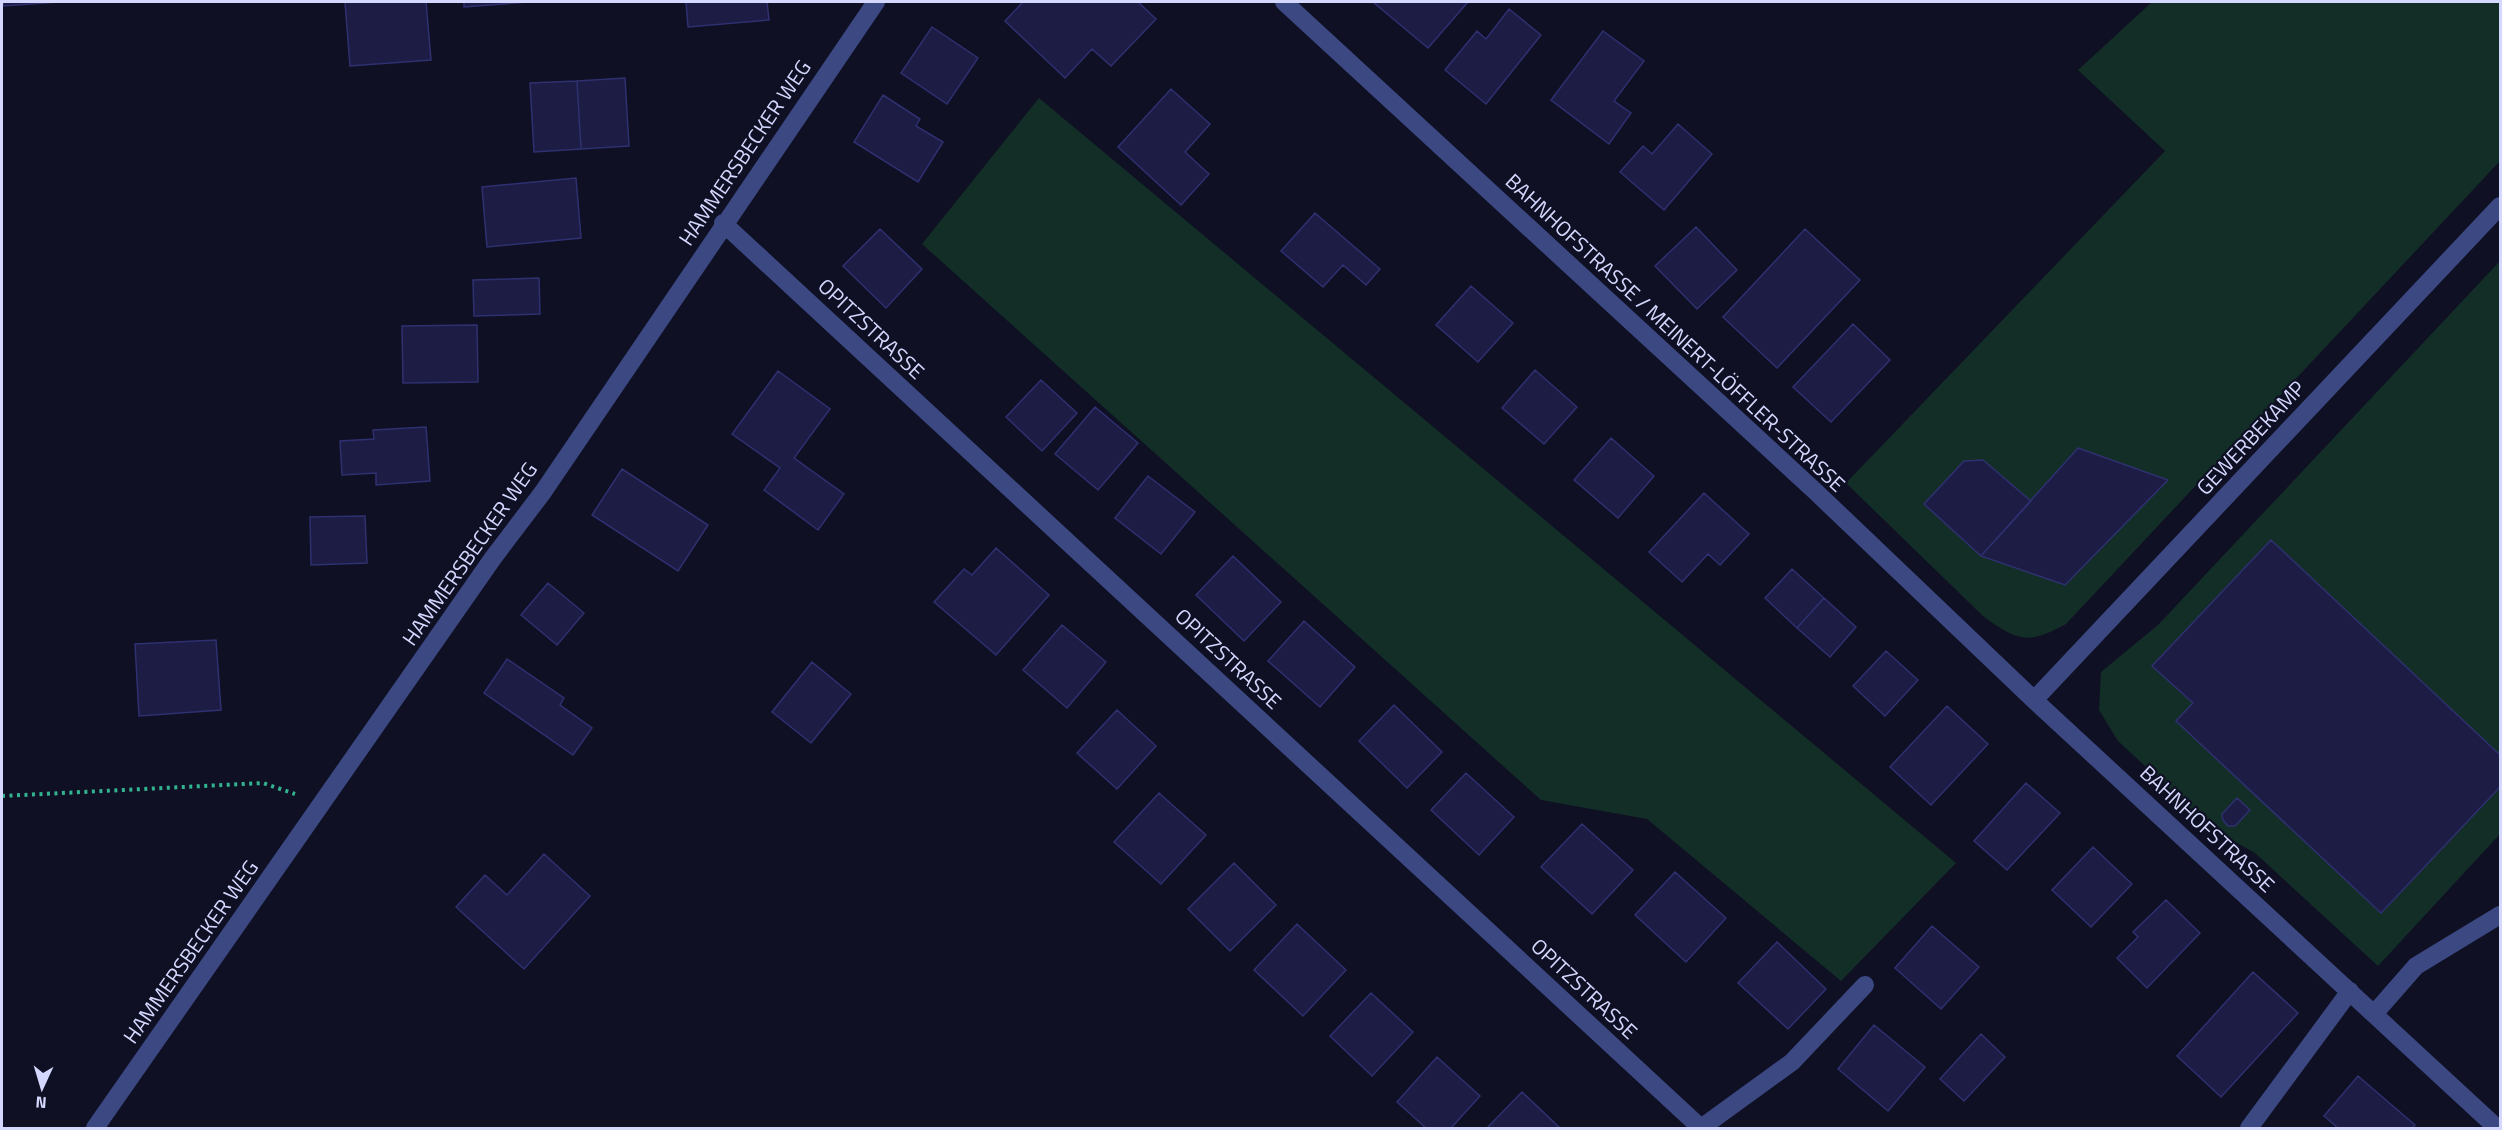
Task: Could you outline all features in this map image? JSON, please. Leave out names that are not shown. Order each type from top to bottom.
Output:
[{"type":"street","name":"HAMMERSBECKER WEG","points":[[95,1128],[486,568],[543,492],[723,223],[876,2]]},
{"type":"street","name":"BAHNHOFSTRASSE / MEINERT-LÖFFLER-STRASSE","points":[[1284,2],[1816,492],[2034,700]]},
{"type":"street","name":"GEWERBEKAMP","points":[[2034,700],[2500,206]]},
{"type":"street","name":"OPITZSTRASSE","points":[[723,223],[1701,1128]]},
{"type":"street","name":"BAHNHOFSTRASSE","points":[[2034,700],[2497,1128]]},
{"type":"street","points":[[2374,1014],[2416,966],[2500,915]]},
{"type":"street","points":[[1701,1128],[1792,1062],[1865,986]]},
{"type":"street","points":[[2249,1128],[2350,991]]},
{"type":"path","points":[[2,796],[263,783],[323,804]]},
{"type":"green space","points":[[2152,2],[2500,2],[2500,161],[2066,624],[2042,635],[2023,637],[2006,631],[1984,617],[1846,483],[2165,151],[2078,70]]},
{"type":"green space","points":[[1039,98],[1956,863],[1841,981],[1647,819],[1541,800],[922,244]]},
{"type":"green space","points":[[2500,261],[2500,834],[2378,966],[2255,853],[2214,830],[2118,741],[2099,710],[2101,672],[2158,625]]},
{"type":"building","points":[[3,2],[59,2],[3,6]]},
{"type":"building","points":[[345,2],[426,2],[431,60],[350,66]]},
{"type":"building","points":[[464,2],[528,2],[464,7]]},
{"type":"building","points":[[686,2],[767,2],[769,20],[688,27]]},
{"type":"building","points":[[1023,2],[1138,2],[1156,19],[1111,66],[1092,49],[1065,78],[1005,21]]},
{"type":"building","points":[[1373,2],[1468,2],[1428,48]]},
{"type":"building","points":[[1509,9],[1541,35],[1486,104],[1445,70],[1477,31],[1486,39]]},
{"type":"building","points":[[932,27],[978,58],[947,104],[901,73]]},
{"type":"building","points":[[1603,31],[1644,61],[1614,101],[1631,113],[1609,144],[1551,100]]},
{"type":"building","points":[[625,78],[629,146],[581,149],[577,81]]},
{"type":"building","points":[[577,81],[581,149],[534,152],[530,83]]},
{"type":"building","points":[[1171,89],[1210,124],[1185,152],[1209,174],[1181,205],[1118,147]]},
{"type":"building","points":[[883,95],[920,119],[916,126],[943,142],[918,182],[854,142]]},
{"type":"building","points":[[1678,124],[1712,154],[1664,210],[1620,172],[1643,146],[1652,154]]},
{"type":"building","points":[[576,178],[581,238],[487,247],[482,187]]},
{"type":"building","points":[[1315,213],[1380,269],[1366,285],[1343,265],[1323,287],[1281,251]]},
{"type":"building","points":[[1696,227],[1737,270],[1697,309],[1655,266]]},
{"type":"building","points":[[880,229],[922,269],[886,308],[843,266]]},
{"type":"building","points":[[1805,229],[1860,280],[1777,368],[1723,317]]},
{"type":"building","points":[[539,278],[540,314],[474,316],[473,280]]},
{"type":"building","points":[[1471,286],[1513,323],[1478,362],[1436,325]]},
{"type":"building","points":[[1853,324],[1890,360],[1831,422],[1793,387]]},
{"type":"building","points":[[477,325],[478,382],[403,383],[402,326]]},
{"type":"building","points":[[1535,370],[1577,407],[1544,444],[1502,408]]},
{"type":"building","points":[[778,371],[830,409],[794,458],[844,494],[818,530],[764,490],[780,468],[732,434]]},
{"type":"building","points":[[1041,380],[1077,413],[1042,451],[1006,417]]},
{"type":"building","points":[[1095,407],[1138,443],[1098,490],[1055,454]]},
{"type":"building","points":[[426,427],[430,481],[376,485],[376,473],[342,475],[340,441],[374,439],[373,430]]},
{"type":"building","points":[[1611,438],[1654,476],[1618,518],[1574,480]]},
{"type":"building","points":[[2078,448],[2168,480],[2065,585],[1981,556]]},
{"type":"building","points":[[1983,460],[2031,501],[1981,556],[1924,504],[1964,461]]},
{"type":"building","points":[[622,469],[708,525],[678,571],[592,515]]},
{"type":"building","points":[[1148,476],[1195,512],[1161,554],[1115,518]]},
{"type":"building","points":[[1704,493],[1749,534],[1720,565],[1708,554],[1682,582],[1649,552]]},
{"type":"building","points":[[365,516],[367,563],[311,565],[310,517]]},
{"type":"building","points":[[2271,540],[2500,755],[2500,787],[2381,913],[2176,721],[2193,703],[2152,666]]},
{"type":"building","points":[[996,548],[1049,595],[996,655],[934,602],[964,569],[972,575]]},
{"type":"building","points":[[1233,556],[1281,602],[1244,641],[1196,595]]},
{"type":"building","points":[[1792,569],[1824,598],[1797,628],[1765,598]]},
{"type":"building","points":[[548,583],[584,613],[557,645],[521,615]]},
{"type":"building","points":[[1824,598],[1856,627],[1830,657],[1797,628]]},
{"type":"building","points":[[1304,621],[1355,667],[1320,707],[1268,661]]},
{"type":"building","points":[[1062,625],[1106,662],[1067,708],[1023,670]]},
{"type":"building","points":[[216,640],[221,710],[139,716],[135,644]]},
{"type":"building","points":[[1886,651],[1918,680],[1885,716],[1853,686]]},
{"type":"building","points":[[507,659],[564,698],[560,705],[592,728],[573,755],[484,693]]},
{"type":"building","points":[[812,662],[851,694],[811,743],[772,712]]},
{"type":"building","points":[[1394,705],[1442,752],[1407,788],[1359,741]]},
{"type":"building","points":[[1947,706],[1988,744],[1931,805],[1890,767]]},
{"type":"building","points":[[1117,710],[1156,746],[1117,789],[1077,753]]},
{"type":"building","points":[[1466,773],[1514,817],[1479,855],[1431,810]]},
{"type":"building","points":[[2026,783],[2060,813],[2007,870],[1974,841]]},
{"type":"building","points":[[1159,793],[1206,835],[1161,884],[1114,842]]},
{"type":"building","points":[[2237,798],[2250,810],[2235,826],[2228,826],[2222,814]]},
{"type":"building","points":[[1582,824],[1633,870],[1592,914],[1541,867]]},
{"type":"building","points":[[2093,847],[2132,884],[2091,927],[2052,890]]},
{"type":"building","points":[[544,854],[590,896],[524,969],[456,907],[485,875],[507,895]]},
{"type":"building","points":[[1234,863],[1276,905],[1230,951],[1188,909]]},
{"type":"building","points":[[1675,872],[1726,918],[1686,962],[1635,915]]},
{"type":"building","points":[[2166,900],[2200,933],[2147,988],[2117,958],[2138,937],[2133,932]]},
{"type":"building","points":[[1297,924],[1346,970],[1303,1016],[1254,970]]},
{"type":"building","points":[[1932,926],[1979,967],[1941,1009],[1895,968]]},
{"type":"building","points":[[1777,942],[1826,989],[1788,1029],[1738,983]]},
{"type":"building","points":[[2253,972],[2298,1013],[2221,1097],[2177,1056]]},
{"type":"building","points":[[1371,993],[1413,1032],[1372,1076],[1330,1036]]},
{"type":"building","points":[[1874,1025],[1925,1067],[1888,1111],[1838,1069]]},
{"type":"building","points":[[1981,1034],[2005,1057],[1964,1101],[1940,1079]]},
{"type":"building","points":[[1437,1057],[1480,1096],[1451,1128],[1426,1128],[1397,1102]]},
{"type":"building","points":[[2358,1076],[2415,1125],[2412,1128],[2338,1128],[2324,1116]]},
{"type":"building","points":[[1522,1092],[1560,1128],[1487,1128]]}]
